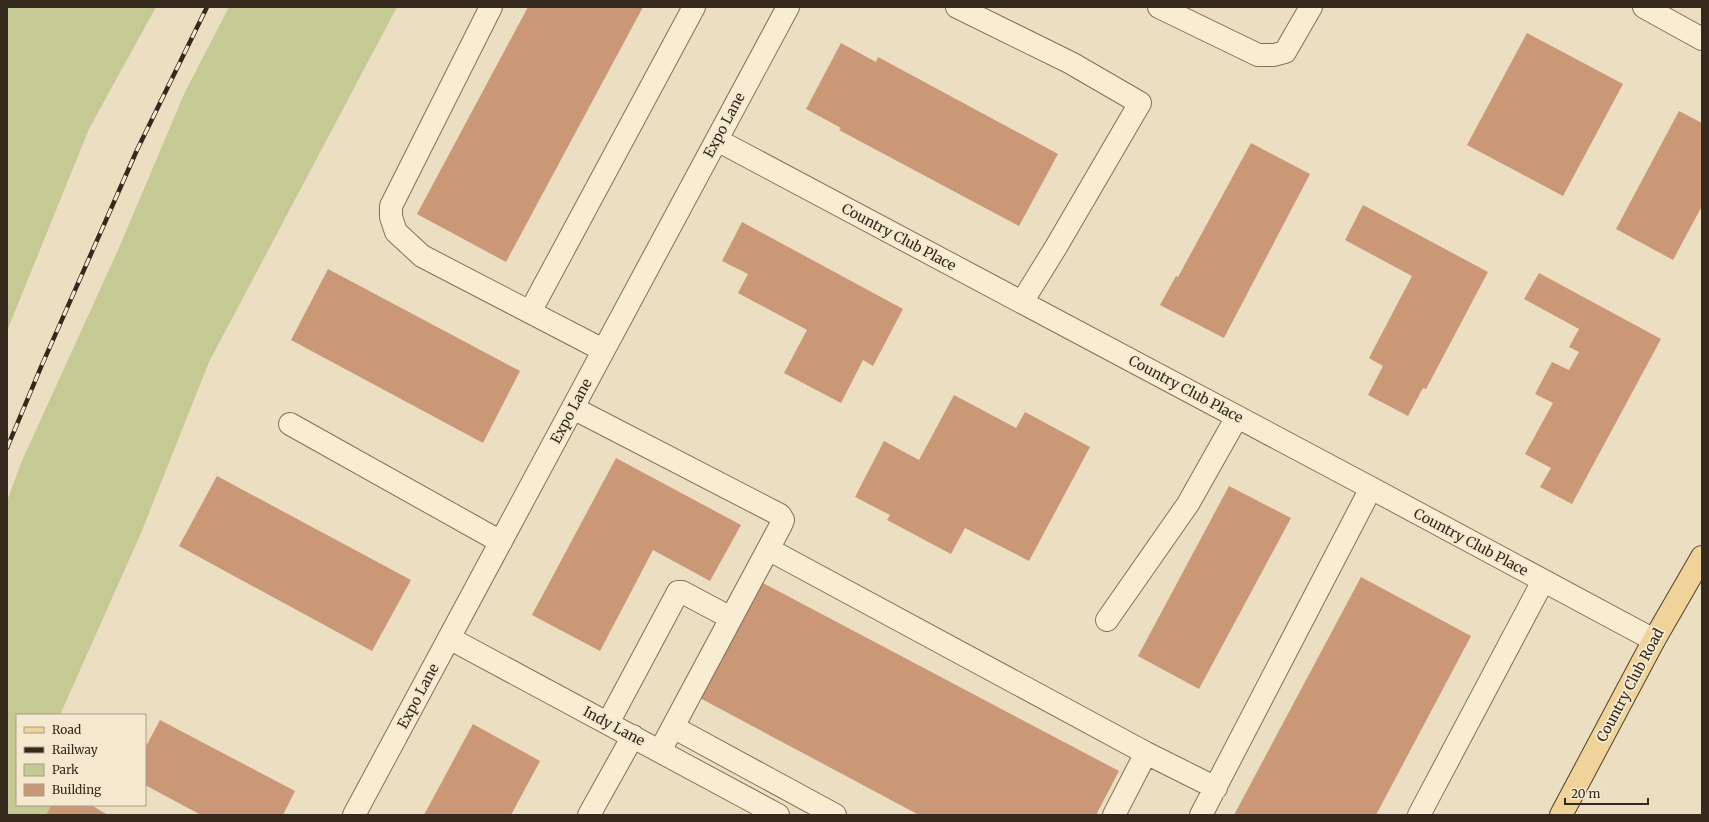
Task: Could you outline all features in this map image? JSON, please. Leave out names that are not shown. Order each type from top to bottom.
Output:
[{"type":"main road","name":"Country Club Road","points":[[1561,815],[1654,640],[1702,557]]},
{"type":"street","points":[[491,7],[391,206],[391,217],[396,232],[422,256],[603,350]]},
{"type":"street","points":[[530,312],[694,7]]},
{"type":"street","name":"Expo Lane","points":[[354,815],[788,7]]},
{"type":"street","points":[[957,7],[1071,63],[1140,103],[1022,302]]},
{"type":"street","points":[[1159,7],[1258,55],[1274,55],[1285,52],[1311,7]]},
{"type":"street","points":[[1644,7],[1675,14],[1702,39]]},
{"type":"street","name":"Country Club Place","points":[[716,140],[1237,416],[1654,640]]},
{"type":"street","points":[[573,408],[780,515],[783,520],[660,751]]},
{"type":"street","points":[[1107,620],[1188,504],[1237,416]]},
{"type":"street","points":[[290,424],[501,542]]},
{"type":"street","points":[[1201,815],[1371,488]]},
{"type":"street","points":[[768,549],[1146,753],[1216,788]]},
{"type":"street","points":[[1419,815],[1544,581]]},
{"type":"street","points":[[608,723],[678,592],[682,592],[731,618]]},
{"type":"street","name":"Indy Lane","points":[[449,638],[778,815]]},
{"type":"street","points":[[673,727],[835,815]]},
{"type":"street","points":[[589,815],[633,736]]},
{"type":"street","points":[[1114,815],[1146,753]]},
{"type":"green space","points":[[7,7],[156,7],[89,129],[7,331]]},
{"type":"green space","points":[[229,7],[397,7],[209,362],[141,533],[60,714],[16,714],[16,806],[50,806],[46,815],[7,815],[7,501],[21,463],[118,250],[185,92]]},
{"type":"building","points":[[528,7],[643,7],[506,262],[417,214]]},
{"type":"building","points":[[1527,33],[1623,84],[1563,196],[1467,145]]},
{"type":"building","points":[[841,43],[876,62],[878,57],[1058,154],[1019,226],[839,130],[841,128],[806,109]]},
{"type":"building","points":[[1679,111],[1702,123],[1702,206],[1673,260],[1616,229]]},
{"type":"building","points":[[1251,143],[1310,174],[1224,338],[1160,305],[1176,276],[1178,277]]},
{"type":"building","points":[[1363,205],[1488,272],[1426,389],[1423,388],[1408,416],[1368,395],[1383,366],[1369,358],[1412,276],[1345,240]]},
{"type":"building","points":[[742,222],[903,309],[873,366],[863,360],[841,403],[784,373],[807,330],[738,293],[748,274],[722,261]]},
{"type":"building","points":[[328,269],[520,371],[483,443],[291,340]]},
{"type":"building","points":[[1539,273],[1661,339],[1572,504],[1540,487],[1551,468],[1525,454],[1553,403],[1535,394],[1552,362],[1569,370],[1579,352],[1569,347],[1579,329],[1524,299]]},
{"type":"building","points":[[954,395],[1016,428],[1025,412],[1090,447],[1029,561],[965,528],[951,554],[887,520],[890,515],[855,497],[884,441],[919,460]]},
{"type":"building","points":[[616,458],[741,525],[710,581],[653,550],[600,651],[532,615]]},
{"type":"building","points":[[217,476],[411,580],[372,651],[179,546]]},
{"type":"building","points":[[1229,486],[1291,518],[1199,689],[1138,656]]},
{"type":"building","points":[[1361,577],[1471,636],[1376,815],[1234,815]]},
{"type":"building","points":[[759,581],[1119,771],[1096,815],[919,815],[698,697]]},
{"type":"building","points":[[160,720],[295,791],[283,815],[201,815],[146,786],[146,746]]},
{"type":"building","points":[[473,724],[540,761],[511,815],[424,815]]},
{"type":"building","points":[[50,806],[93,806],[108,815],[46,815]]},
{"type":"railway","points":[[7,448],[41,367],[137,150],[207,7]]}]
